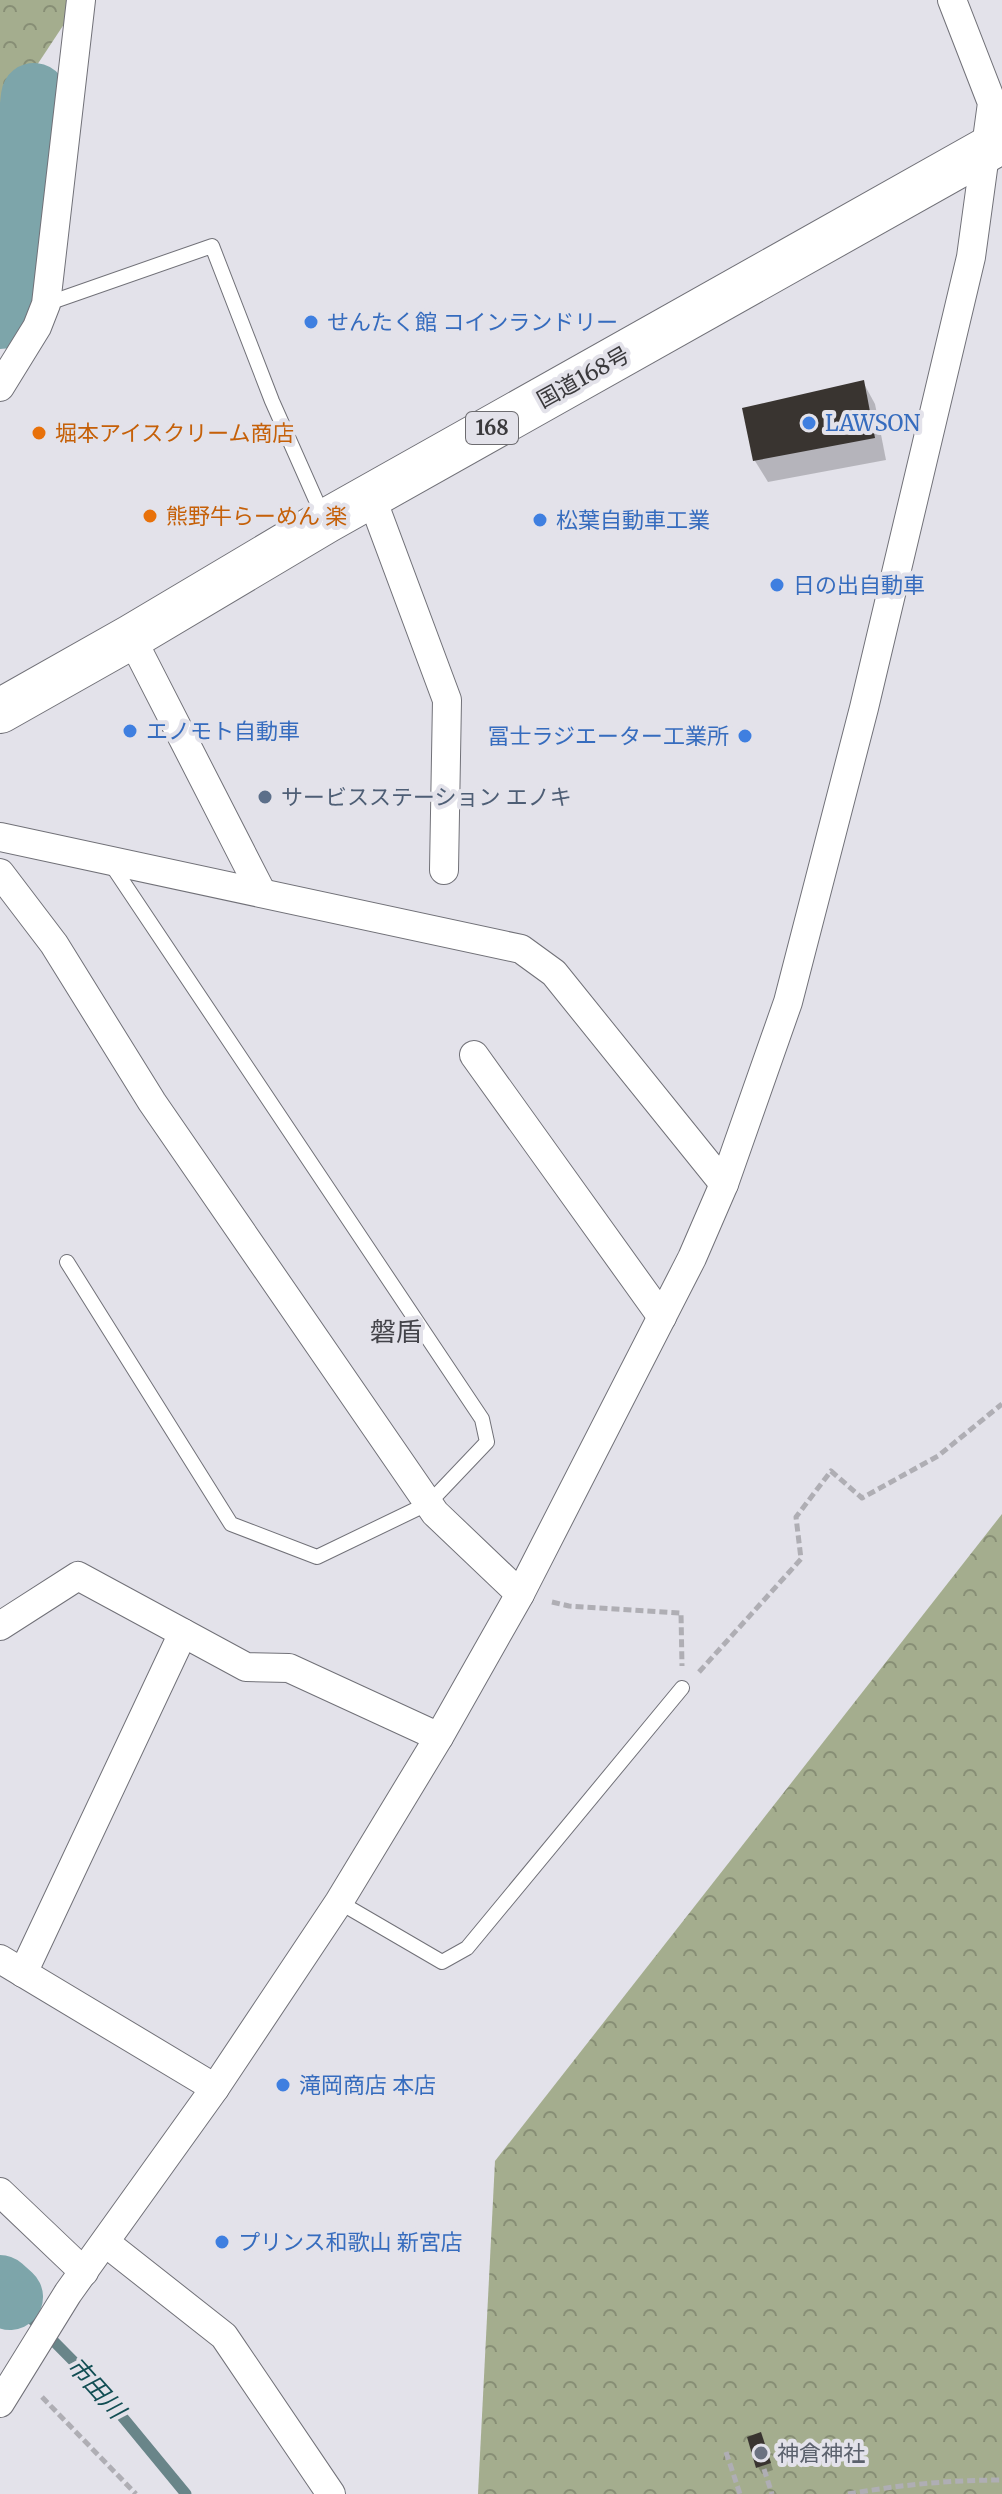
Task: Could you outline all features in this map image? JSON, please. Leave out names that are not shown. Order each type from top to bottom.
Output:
[{"type":"highway","name":"国道168号","points":[[0,711],[326,521],[997,147]]},
{"type":"street","points":[[0,387],[37,327],[46,304],[81,0]]},
{"type":"street","points":[[4,2384],[215,2088],[339,1902],[439,1737],[520,1594],[692,1258],[724,1184],[788,1002],[864,708],[997,147],[992,103],[952,0]]},
{"type":"street","points":[[371,496],[447,700],[444,870]]},
{"type":"street","points":[[131,637],[262,893]]},
{"type":"street","points":[[0,837],[521,949],[554,973],[724,1184]]},
{"type":"street","points":[[0,873],[54,944],[152,1102],[435,1513],[520,1594]]},
{"type":"street","points":[[474,1055],[662,1317]]},
{"type":"street","points":[[0,1626],[78,1576],[246,1667],[289,1668],[439,1737]]},
{"type":"street","points":[[183,1633],[12,1966],[215,2088]]},
{"type":"street","points":[[0,2192],[76,2282]]},
{"type":"street","points":[[106,2243],[224,2336],[331,2494]]},
{"type":"lane","points":[[46,304],[212,246],[272,401],[326,521]]},
{"type":"lane","points":[[67,1262],[231,1524],[317,1557],[429,1503],[487,1442],[482,1419],[109,861]]},
{"type":"lane","points":[[339,1902],[442,1962],[467,1948],[682,1688]]},
{"type":"path","points":[[682,1688],[709,1663],[801,1559],[796,1517],[831,1471],[862,1498],[938,1456],[1002,1404]]},
{"type":"path","points":[[520,1594],[569,1606],[681,1613],[682,1688]]},
{"type":"path","points":[[4,2384],[35,2389],[136,2494]]},
{"type":"path","points":[[726,2452],[740,2494]]},
{"type":"path","points":[[764,2469],[772,2494]]},
{"type":"path","points":[[848,2494],[886,2487],[1002,2480]]},
{"type":"green space","points":[[0,0],[80,0],[0,121]]},
{"type":"green space","points":[[1002,1514],[1002,2494],[478,2494],[495,2161]]},
{"type":"building","name":"LAWSON","points":[[864,380],[875,438],[753,461],[742,408]]},
{"type":"building","points":[[761,2432],[771,2463],[756,2468],[747,2437]]},
{"type":"waterway","points":[[0,316],[13,288],[34,96]]},
{"type":"waterway","name":"市田川","points":[[0,2288],[10,2297]]},
{"type":"waterway","name":"市田川","points":[[10,2297],[92,2380],[186,2494]]},
{"type":"place","name":"せんたく館 コインランドリー","points":[[311,322]]},
{"type":"place","name":"LAWSON","points":[[809,423]]},
{"type":"place","name":"堀本アイスクリーム商店","points":[[39,433]]},
{"type":"place","name":"熊野牛らーめん 楽","points":[[150,516]]},
{"type":"place","name":"松葉自動車工業","points":[[540,520]]},
{"type":"place","name":"日の出自動車","points":[[777,585]]},
{"type":"place","name":"エノモト自動車","points":[[130,731]]},
{"type":"place","name":"冨士ラジエーター工業所","points":[[745,736]]},
{"type":"place","name":"サービスステーション エノキ","points":[[265,797]]},
{"type":"place","name":"滝岡商店 本店","points":[[283,2085]]},
{"type":"place","name":"プリンス和歌山 新宮店","points":[[222,2242]]},
{"type":"place","name":"神倉神社","points":[[761,2453]]},
{"type":"district","name":"磐盾","points":[[396,1332]]}]
